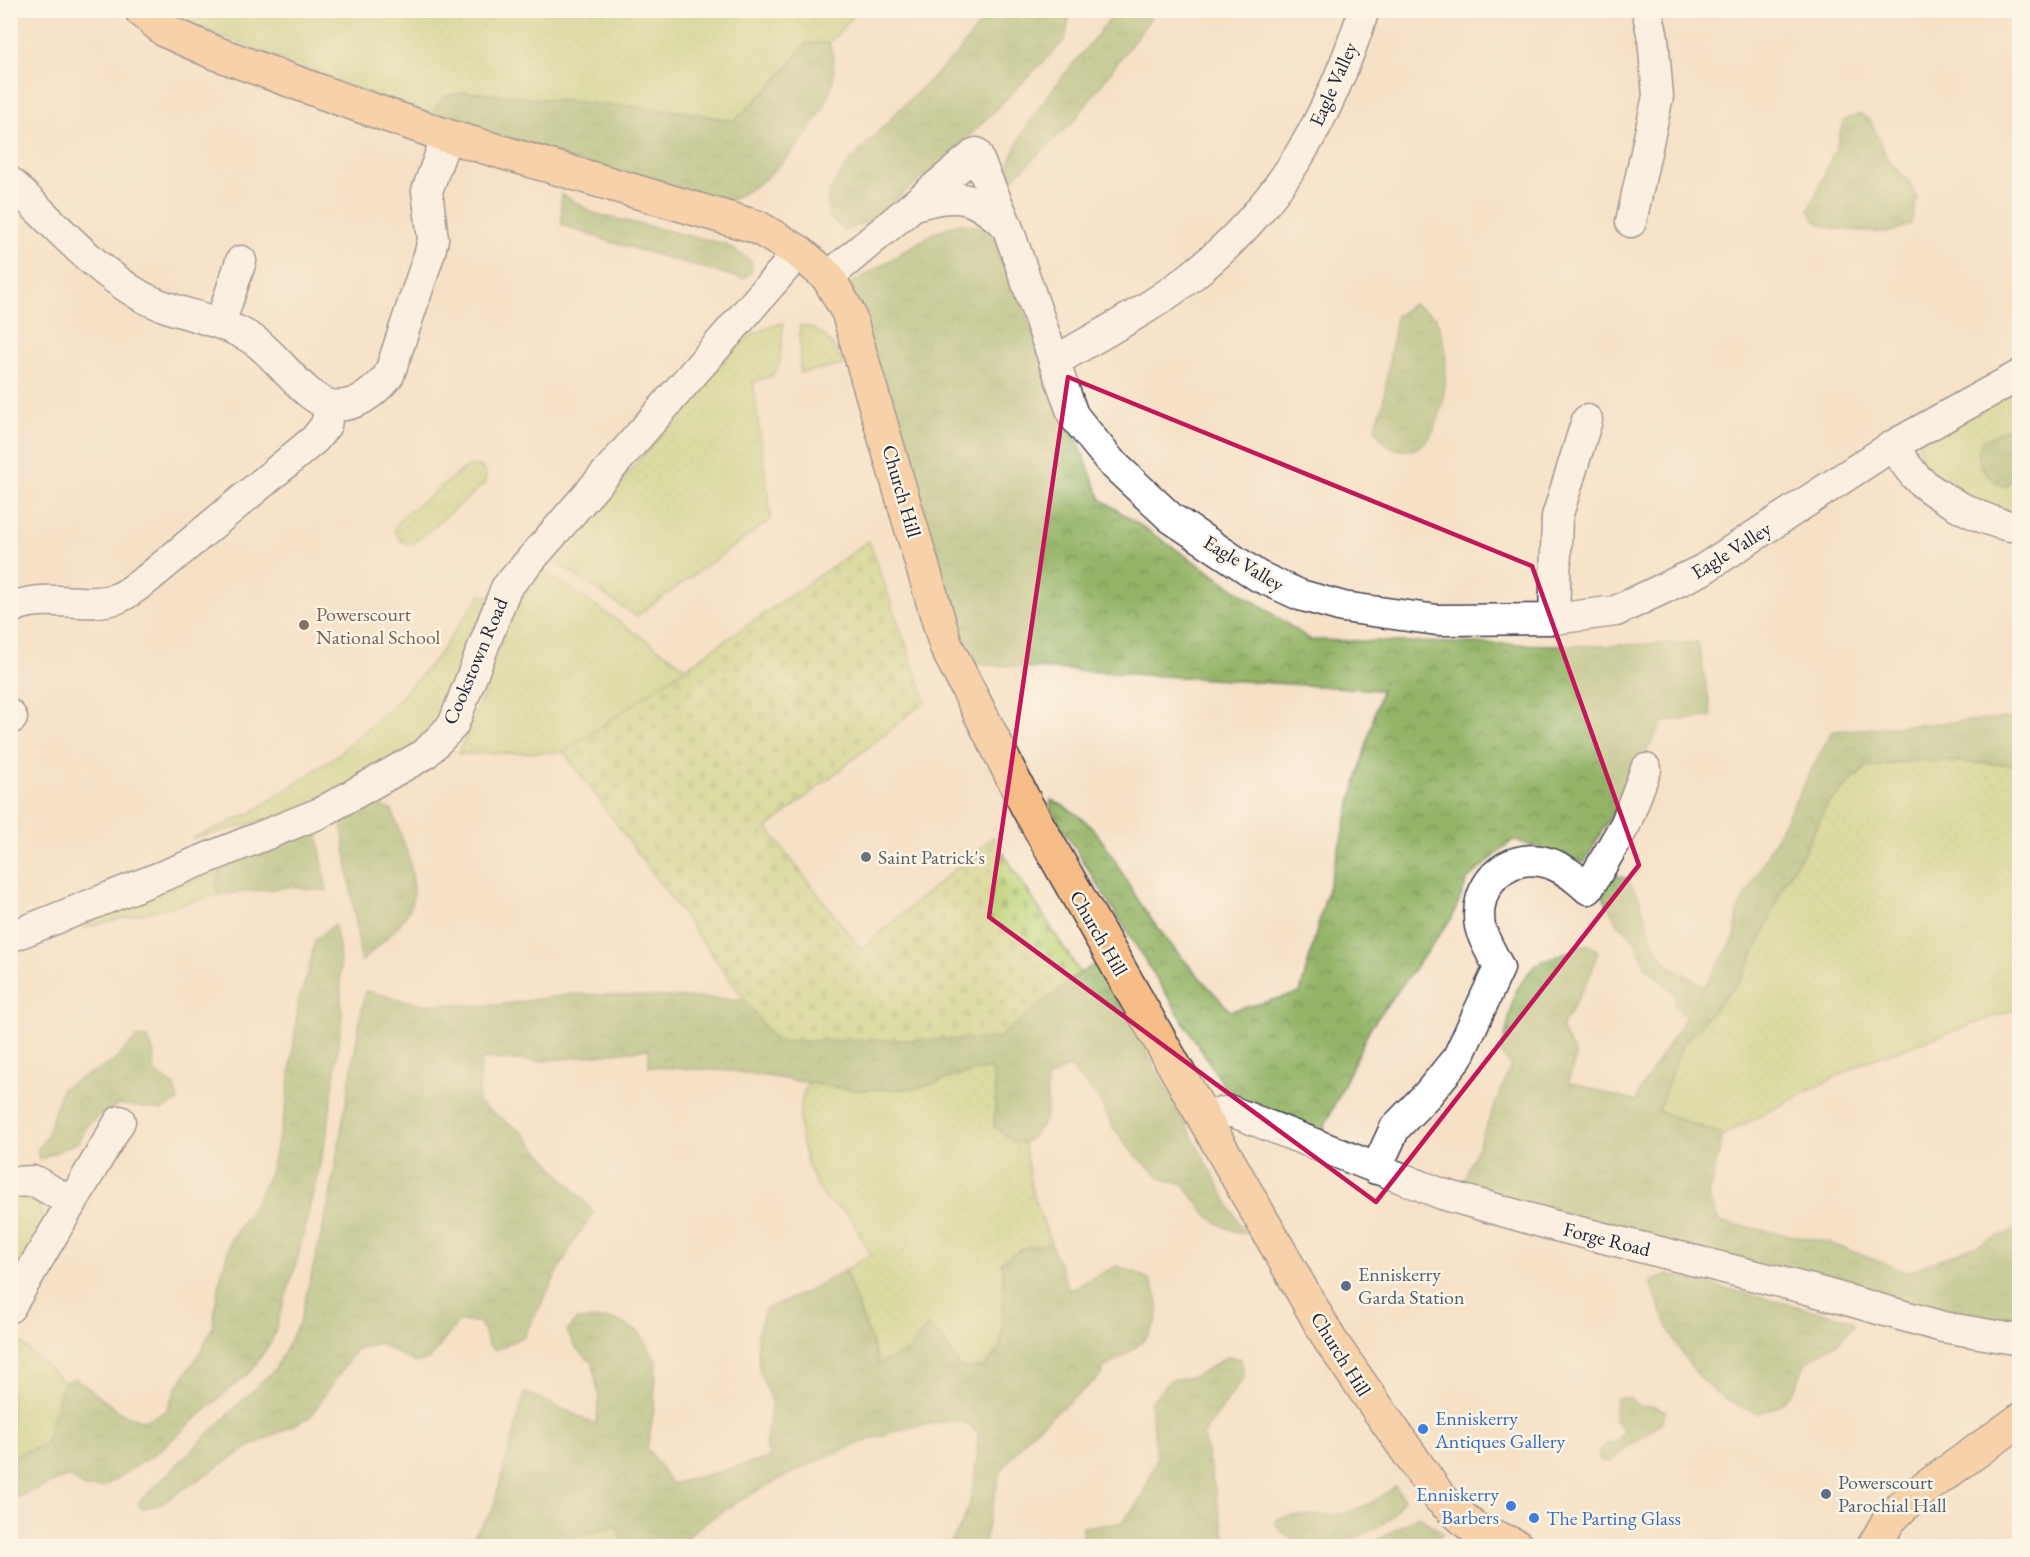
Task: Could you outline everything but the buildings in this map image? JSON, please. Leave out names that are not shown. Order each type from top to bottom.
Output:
[{"type":"main road","name":"Church Hill","points":[[141,10],[166,31],[213,52],[447,136],[757,227],[799,252],[828,277],[848,312],[946,646],[1028,808],[1330,1340],[1440,1498],[1474,1529],[1516,1546]]},
{"type":"main road","points":[[1874,1546],[1889,1520],[1910,1499],[2019,1420]]},
{"type":"street","name":"Eagle Valley","points":[[1054,362],[1192,276],[1239,235],[1267,204],[1292,170],[1329,99],[1364,10]]},
{"type":"street","points":[[1631,222],[1658,96],[1653,38],[1647,10]]},
{"type":"street","points":[[10,182],[94,260],[142,296],[220,324],[256,342],[276,358],[316,398],[330,405],[347,404],[364,398],[377,389],[389,375],[430,252],[432,232],[427,207],[427,191],[447,136]]},
{"type":"street","name":"Eagle Valley","points":[[915,205],[976,153],[1007,226],[1072,415],[1111,462],[1171,518],[1258,576],[1299,595],[1343,608],[1437,620],[1554,619],[1616,611],[1702,570],[1892,446],[2019,375]]},
{"type":"street","points":[[828,277],[915,205],[948,196],[981,204],[1007,226]]},
{"type":"street","name":"Cookstown Road","points":[[10,937],[320,813],[425,754],[453,725],[506,588],[799,252]]},
{"type":"street","points":[[220,324],[241,261]]},
{"type":"street","points":[[10,609],[20,604],[47,600],[86,603],[119,598],[156,572],[315,439],[326,424],[330,405]]},
{"type":"street","points":[[1554,619],[1557,517],[1587,420]]},
{"type":"street","points":[[1892,446],[1916,477],[1957,505],[2008,527],[2019,527]]},
{"type":"street","points":[[1376,1169],[1395,1128],[1428,1095],[1458,1057],[1499,968],[1480,928],[1479,910],[1482,893],[1493,875],[1528,859],[1548,862],[1570,874],[1588,889],[1626,823],[1646,769]]},
{"type":"street","name":"Forge Road","points":[[1204,1116],[1231,1111],[1442,1194],[1552,1225],[1808,1289],[1943,1327],[2019,1340]]},
{"type":"street","points":[[10,1307],[120,1122]]},
{"type":"street","points":[[10,1182],[35,1181],[72,1203]]},
{"type":"highlighted area","points":[[1068,377],[1532,566],[1639,865],[1376,1202],[989,917]]},
{"type":"green space","points":[[159,11],[858,11],[829,43],[807,43],[771,86],[734,121],[678,111],[464,92],[431,114],[372,95]]},
{"type":"green space","points":[[990,11],[1071,11],[1065,40],[945,160],[867,222],[844,231],[828,216],[828,193],[847,165],[956,55]]},
{"type":"green space","points":[[1110,11],[1156,11],[1074,121],[1002,189],[1009,165],[1031,120],[1061,78],[1110,19]]},
{"type":"green space","points":[[807,43],[829,43],[834,61],[833,79],[828,98],[808,132],[782,163],[760,183],[730,201],[650,185],[431,114],[444,97],[464,92],[678,111],[734,121],[771,86]]},
{"type":"green space","points":[[1861,114],[1871,122],[1888,160],[1909,181],[1917,198],[1911,224],[1888,233],[1833,229],[1815,221],[1809,210],[1836,148],[1844,120]]},
{"type":"green space","points":[[561,194],[595,214],[726,244],[751,261],[752,271],[743,279],[611,242],[562,225]]},
{"type":"green space","points":[[959,223],[991,229],[1101,499],[1311,640],[1600,646],[1698,642],[1712,716],[1663,722],[1584,863],[1513,840],[1468,879],[1452,918],[1370,1028],[1320,1136],[1233,1101],[1050,808],[1051,800],[1069,809],[1096,832],[1153,922],[1230,1011],[1300,993],[1381,690],[975,664],[937,583],[851,284],[934,233]]},
{"type":"green space","points":[[1413,304],[1436,317],[1445,348],[1444,395],[1435,428],[1426,441],[1415,449],[1401,450],[1385,443],[1375,427],[1383,404],[1396,316]]},
{"type":"green space","points":[[783,323],[780,363],[772,376],[753,382],[771,516],[769,521],[636,616],[550,558],[604,501],[730,354],[754,334]]},
{"type":"green space","points":[[800,325],[815,329],[827,339],[844,365],[800,373]]},
{"type":"green space","points":[[2019,387],[2019,515],[1972,498],[1939,480],[1927,468],[1920,456],[1920,441]]},
{"type":"green space","points":[[2019,422],[2019,469],[2005,487],[1992,479],[1983,469],[1979,450],[1981,442]]},
{"type":"green space","points":[[469,465],[480,466],[486,474],[485,483],[412,545],[401,541],[394,530],[402,517]]},
{"type":"green space","points":[[869,541],[926,701],[767,828],[861,949],[993,837],[1080,973],[997,1039],[775,1041],[564,752]]},
{"type":"green space","points":[[540,568],[687,668],[564,752],[458,754],[487,686],[509,614]]},
{"type":"green space","points":[[481,594],[489,597],[455,686],[432,727],[395,764],[294,813],[191,839],[251,813],[331,760],[390,709],[437,657]]},
{"type":"green space","points":[[2019,717],[2019,765],[1919,760],[1865,768],[1826,806],[1806,848],[1785,881],[1764,933],[1741,979],[1682,1045],[1658,1111],[1723,1135],[1708,1197],[1719,1222],[1827,1242],[1907,1272],[2019,1229],[2019,1319],[2013,1324],[1907,1308],[1461,1187],[1511,1066],[1501,1054],[1515,992],[1535,964],[1588,944],[1598,951],[1591,974],[1561,1029],[1576,1056],[1568,1082],[1637,1102],[1639,1092],[1686,1016],[1674,1006],[1675,995],[1646,967],[1634,939],[1618,924],[1603,897],[1603,881],[1610,874],[1626,878],[1640,899],[1653,942],[1668,965],[1705,986],[1735,937],[1738,910],[1832,731]]},
{"type":"green space","points":[[1919,760],[2019,765],[2019,1008],[1865,1062],[1723,1135],[1658,1111],[1682,1045],[1741,979],[1764,933],[1785,881],[1806,848],[1826,806],[1865,768]]},
{"type":"green space","points":[[369,803],[392,810],[408,855],[413,890],[412,901],[405,917],[391,934],[361,961],[341,819]]},
{"type":"green space","points":[[317,829],[327,891],[289,887],[218,895],[216,885],[220,871],[246,855]]},
{"type":"green space","points":[[220,871],[216,885],[218,895],[83,928],[113,909]]},
{"type":"green space","points":[[334,925],[339,945],[342,1017],[327,1134],[297,1261],[272,1340],[252,1370],[155,1454],[104,1487],[85,1488],[68,1476],[11,1500],[11,1457],[45,1444],[64,1382],[75,1378],[121,1413],[144,1421],[166,1411],[177,1387],[202,1350],[212,1328],[219,1284],[231,1239],[251,1210],[270,1173],[286,1108],[299,998],[308,973],[315,940]]},
{"type":"green space","points":[[1098,962],[1245,1234],[1216,1222],[1203,1210],[1184,1184],[1162,1179],[1133,1153],[1113,1127],[1097,1097],[1069,1066],[1047,1079],[1047,1108],[1044,1121],[1024,1143],[1014,1142],[994,1126],[996,1096],[992,1069],[977,1070],[915,1089],[855,1090],[733,1071],[649,1067],[649,1049],[542,1061],[482,1059],[478,1103],[522,1132],[594,1212],[574,1241],[524,1336],[496,1350],[489,1346],[480,1322],[458,1322],[430,1359],[415,1363],[379,1343],[356,1349],[310,1417],[245,1449],[159,1505],[141,1509],[138,1503],[275,1369],[300,1321],[329,1202],[365,991],[419,1004],[499,1005],[571,994],[731,999],[1003,1034],[1080,973]]},
{"type":"green space","points":[[137,1037],[148,1038],[154,1054],[154,1072],[175,1086],[178,1101],[162,1110],[119,1104],[89,1123],[78,1142],[39,1160],[37,1150],[47,1136],[62,1088],[113,1062]]},
{"type":"green space","points":[[992,1069],[996,1096],[994,1126],[1014,1142],[1024,1143],[1032,1192],[1051,1243],[1022,1249],[1002,1261],[1004,1297],[1001,1348],[983,1368],[961,1368],[943,1340],[908,1351],[879,1364],[845,1270],[871,1254],[850,1218],[825,1198],[811,1172],[800,1126],[803,1096],[808,1083],[855,1090],[956,1077],[977,1070]]},
{"type":"green space","points":[[10,1193],[38,1203],[44,1223],[10,1282]]},
{"type":"green space","points":[[1051,1243],[1069,1290],[1117,1266],[1149,1280],[1155,1292],[1158,1311],[1150,1333],[1142,1342],[1123,1357],[1102,1369],[1103,1374],[1030,1434],[1000,1472],[983,1546],[947,1546],[963,1522],[975,1478],[978,1433],[962,1421],[922,1425],[892,1432],[826,1457],[754,1493],[722,1512],[696,1530],[679,1546],[624,1546],[616,1525],[544,1546],[465,1546],[492,1512],[525,1392],[596,1424],[599,1399],[593,1364],[575,1347],[567,1331],[576,1320],[614,1319],[639,1332],[656,1360],[654,1410],[647,1448],[672,1484],[770,1458],[765,1445],[772,1403],[759,1370],[757,1335],[765,1309],[807,1292],[845,1270],[879,1364],[908,1351],[927,1326],[943,1340],[961,1368],[983,1368],[1001,1347],[1004,1297],[1002,1261],[1022,1249]]},
{"type":"green space","points":[[1667,1274],[1853,1320],[1854,1325],[1839,1342],[1805,1363],[1794,1390],[1783,1402],[1757,1414],[1733,1403],[1707,1385],[1686,1359],[1669,1329],[1650,1283]]},
{"type":"green space","points":[[11,1334],[64,1382],[45,1444],[11,1457]]},
{"type":"green space","points":[[1227,1357],[1241,1359],[1244,1377],[1203,1435],[1225,1537],[1215,1546],[1082,1546],[1082,1527],[1122,1523],[1141,1499],[1157,1459],[1150,1402],[1171,1380],[1196,1376]]},
{"type":"green space","points":[[1616,1398],[1629,1398],[1640,1407],[1655,1406],[1666,1411],[1662,1422],[1615,1457],[1611,1463],[1601,1462],[1598,1455],[1602,1447],[1621,1437],[1624,1430],[1614,1419]]},
{"type":"green space","points":[[1395,1486],[1404,1499],[1394,1513],[1382,1524],[1357,1537],[1326,1544],[1311,1544],[1297,1541],[1285,1534],[1276,1524],[1277,1519],[1283,1517],[1328,1515],[1355,1510],[1372,1502]]},
{"type":"green space","points":[[1419,1516],[1444,1534],[1422,1546],[1367,1546]]},
{"type":"green space","points":[[616,1525],[624,1546],[544,1546]]},
{"type":"place","name":"Powerscourt National School","points":[[304,625]]},
{"type":"place","name":"Saint Patrick's","points":[[866,857]]},
{"type":"place","name":"Enniskerry Garda Station","points":[[1346,1286]]},
{"type":"place","name":"Enniskerry Antiques Gallery","points":[[1423,1429]]},
{"type":"place","name":"Powerscourt Parochial Hall","points":[[1826,1494]]},
{"type":"place","name":"Enniskerry Barbers","points":[[1511,1506]]},
{"type":"place","name":"The Parting Glass","points":[[1534,1518]]}]
